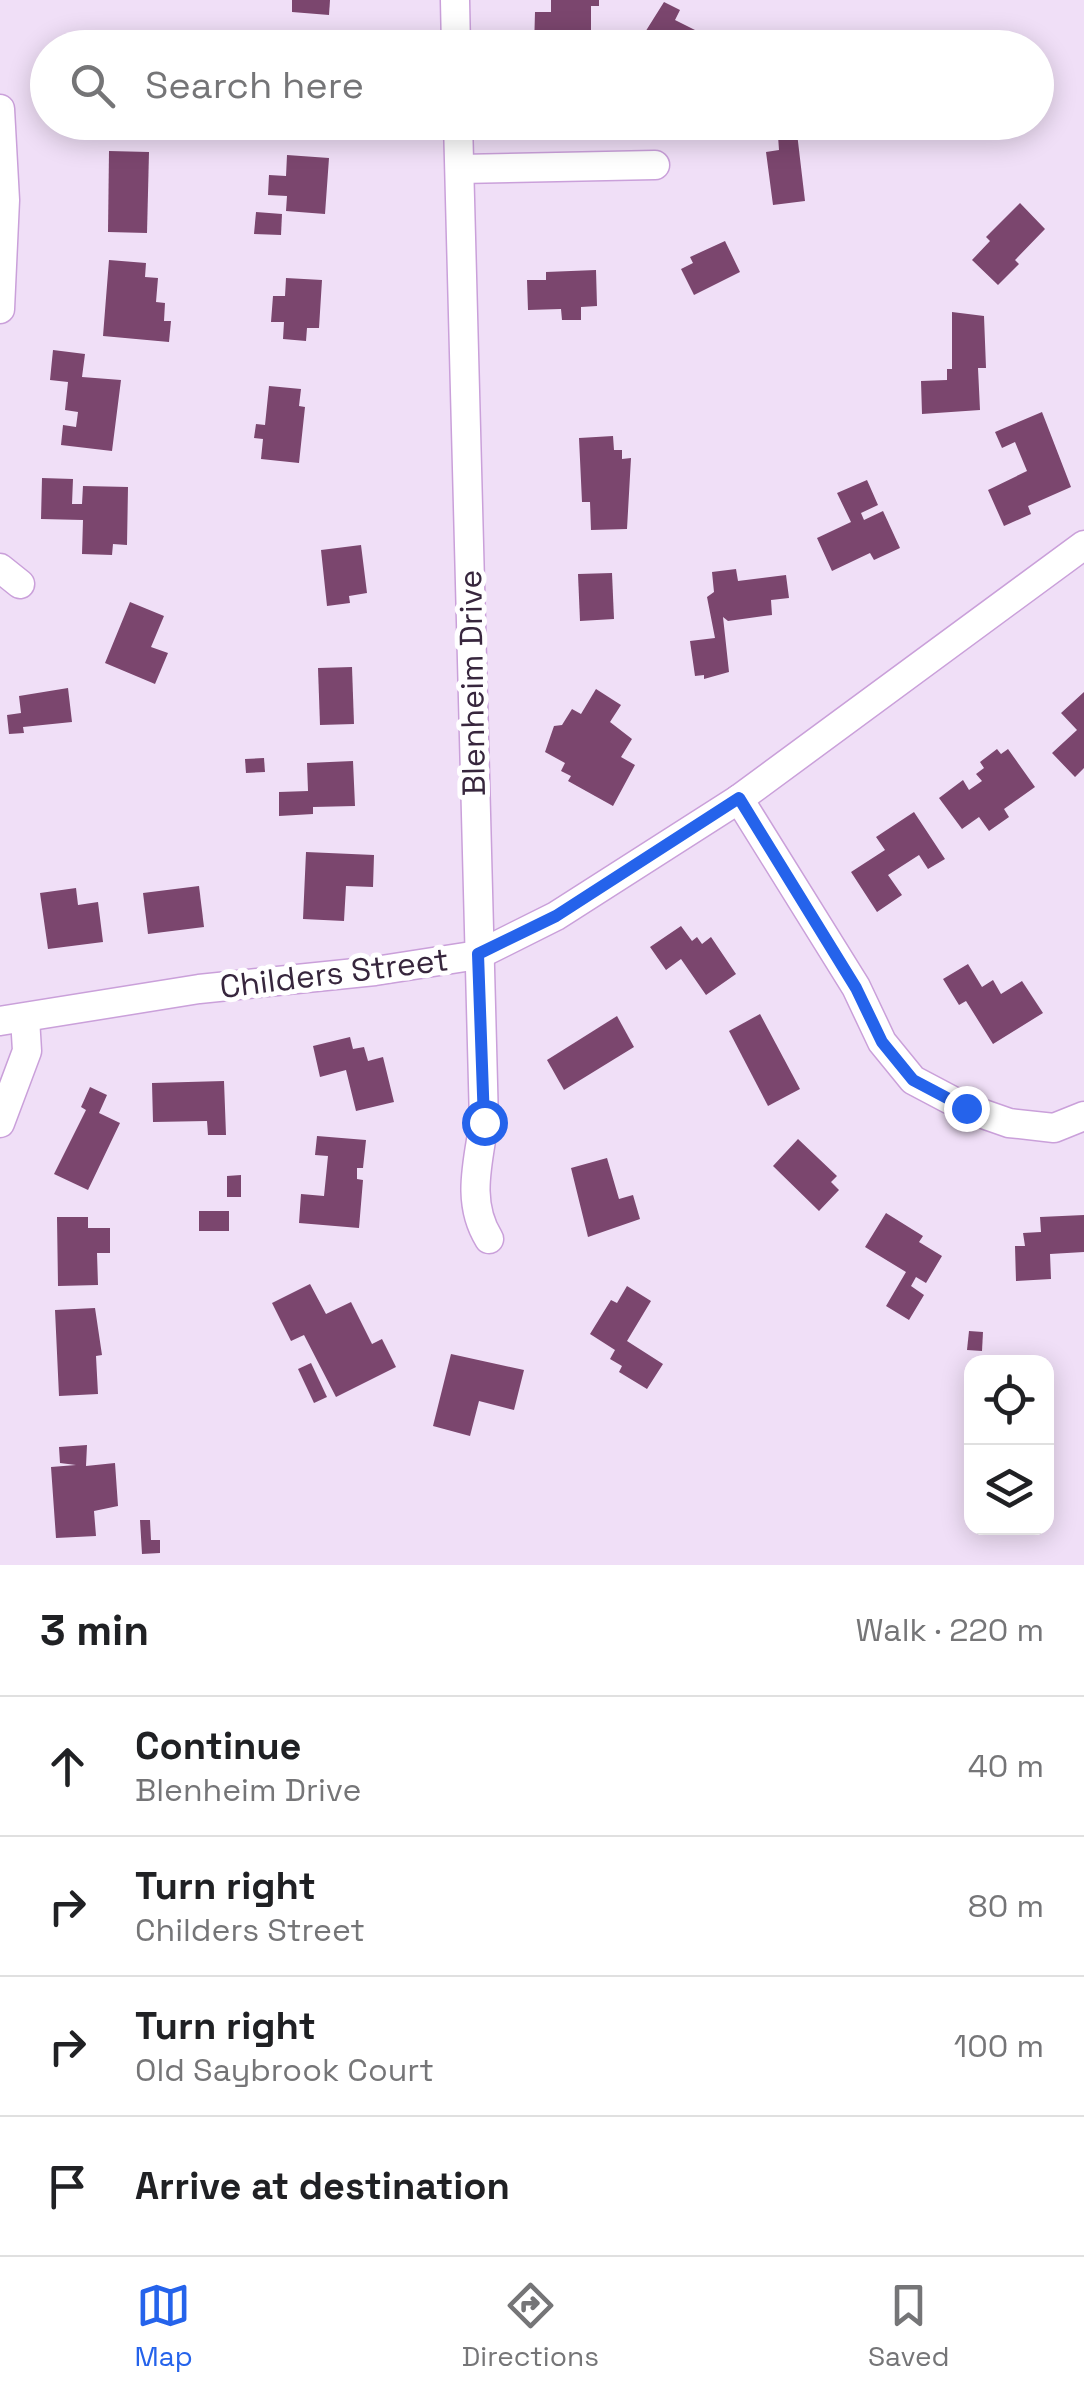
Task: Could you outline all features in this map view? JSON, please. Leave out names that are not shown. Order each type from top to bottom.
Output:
[{"type":"street","points":[[455,0],[456,30]]},
{"type":"street","points":[[0,109],[5,200],[0,309]]},
{"type":"street","name":"Blenheim Drive","points":[[459,140],[484,1122],[474,1186],[477,1220],[489,1240]]},
{"type":"street","points":[[460,169],[655,164]]},
{"type":"street","name":"Childers Street","points":[[12,1020],[199,989],[375,971],[478,954],[556,916],[739,798],[1084,545]]},
{"type":"street","points":[[739,798],[856,988],[882,1042],[913,1080],[966,1108],[1008,1123],[1054,1128],[1084,1116]]},
{"type":"street","points":[[0,1123],[27,1051],[12,1020]]},
{"type":"building","points":[[292,0],[330,0],[329,15],[292,12]]},
{"type":"building","points":[[551,0],[599,0],[599,6],[591,6],[591,30],[534,30],[535,12],[551,12]]},
{"type":"building","points":[[664,2],[680,10],[675,20],[695,30],[646,30]]},
{"type":"building","points":[[778,140],[798,140],[805,201],[773,205],[766,152],[779,150]]},
{"type":"building","points":[[109,151],[149,152],[147,233],[108,232]]},
{"type":"building","points":[[287,155],[329,158],[325,214],[286,211],[287,196],[268,195],[269,175],[286,176]]},
{"type":"building","points":[[1020,203],[1045,229],[1015,260],[1019,264],[998,285],[972,260],[990,241],[986,237]]},
{"type":"building","points":[[256,212],[282,214],[281,235],[254,234]]},
{"type":"building","points":[[725,241],[740,272],[694,295],[681,269],[693,263],[690,257]]},
{"type":"building","points":[[109,260],[146,263],[145,277],[158,278],[156,302],[165,303],[164,321],[171,321],[169,342],[103,336]]},
{"type":"building","points":[[596,270],[597,306],[581,307],[581,320],[562,320],[561,309],[528,310],[527,280],[546,280],[546,272]]},
{"type":"building","points":[[286,278],[322,280],[319,328],[307,328],[306,341],[283,339],[284,322],[271,322],[273,296],[285,296]]},
{"type":"building","points":[[952,312],[984,316],[986,368],[978,368],[980,410],[922,414],[921,381],[947,380],[947,369],[952,369]]},
{"type":"building","points":[[53,350],[85,354],[82,377],[121,380],[112,451],[61,445],[63,425],[76,427],[78,412],[65,410],[68,382],[50,380]]},
{"type":"building","points":[[269,386],[301,389],[299,406],[305,407],[299,463],[261,459],[263,439],[254,438],[256,424],[265,425]]},
{"type":"building","points":[[1042,412],[1071,487],[1028,506],[1031,514],[1004,526],[988,490],[1027,471],[1015,442],[1002,448],[995,432]]},
{"type":"building","points":[[613,436],[614,450],[622,450],[622,459],[631,458],[627,529],[591,530],[590,502],[582,502],[579,438]]},
{"type":"building","points":[[42,478],[73,479],[72,504],[82,504],[83,486],[128,487],[127,545],[113,544],[112,555],[82,554],[83,520],[41,519]]},
{"type":"building","points":[[867,480],[878,505],[861,513],[864,520],[883,511],[900,548],[874,560],[870,553],[832,571],[817,538],[851,522],[837,493]]},
{"type":"building","points":[[361,545],[367,593],[349,596],[350,603],[327,606],[321,550]]},
{"type":"building","points":[[736,569],[738,581],[786,575],[789,598],[771,600],[772,615],[728,621],[723,617],[729,672],[704,679],[704,675],[695,676],[690,641],[715,638],[707,597],[714,592],[712,572]]},
{"type":"building","points":[[612,573],[614,619],[580,621],[578,574]]},
{"type":"building","points":[[130,602],[164,616],[151,647],[168,653],[155,684],[105,663]]},
{"type":"building","points":[[352,667],[354,724],[320,725],[318,668]]},
{"type":"building","points":[[68,688],[72,722],[23,727],[24,733],[9,734],[7,715],[21,713],[19,696]]},
{"type":"building","points":[[596,689],[621,705],[610,722],[632,739],[621,757],[635,765],[613,806],[568,781],[571,776],[561,771],[565,763],[545,752],[554,726],[562,725],[572,709],[581,714]]},
{"type":"building","points":[[1084,692],[1084,768],[1075,777],[1052,753],[1077,730],[1061,713]]},
{"type":"building","points":[[997,749],[1001,754],[1008,749],[1035,787],[1004,809],[1009,817],[989,831],[979,817],[962,829],[939,798],[963,780],[969,790],[982,781],[976,774],[984,768],[980,762]]},
{"type":"building","points":[[264,758],[265,772],[246,773],[245,759]]},
{"type":"building","points":[[353,761],[355,806],[313,807],[313,814],[279,816],[279,792],[308,791],[307,763]]},
{"type":"building","points":[[914,812],[945,859],[928,869],[919,855],[888,875],[902,895],[877,912],[851,872],[885,850],[876,837]]},
{"type":"building","points":[[306,852],[374,855],[373,887],[346,886],[344,921],[303,919]]},
{"type":"building","points":[[199,886],[204,927],[148,934],[143,893]]},
{"type":"building","points":[[76,888],[78,905],[98,902],[103,942],[48,949],[40,893]]},
{"type":"building","points":[[681,926],[692,941],[697,937],[702,944],[711,937],[736,974],[706,995],[681,959],[666,970],[650,947]]},
{"type":"building","points":[[968,964],[982,987],[993,980],[1001,994],[1022,981],[1043,1013],[993,1044],[966,1001],[959,1005],[943,979]]},
{"type":"building","points":[[760,1014],[800,1089],[768,1106],[729,1031]]},
{"type":"building","points":[[617,1016],[634,1047],[564,1090],[547,1060]]},
{"type":"building","points":[[350,1037],[353,1049],[364,1047],[368,1061],[383,1057],[394,1102],[356,1111],[346,1070],[320,1077],[313,1046]]},
{"type":"building","points":[[224,1081],[226,1135],[208,1135],[207,1121],[153,1122],[152,1083]]},
{"type":"building","points":[[90,1087],[107,1095],[99,1113],[120,1123],[88,1190],[54,1174],[86,1110],[81,1107]]},
{"type":"building","points":[[317,1136],[366,1140],[363,1168],[357,1168],[357,1179],[363,1180],[359,1228],[299,1223],[301,1194],[324,1196],[328,1156],[315,1155]]},
{"type":"building","points":[[798,1139],[837,1176],[831,1182],[839,1190],[819,1211],[773,1166]]},
{"type":"building","points":[[607,1158],[619,1199],[633,1195],[640,1219],[588,1237],[571,1168]]},
{"type":"building","points":[[241,1175],[241,1197],[227,1197],[227,1176]]},
{"type":"building","points":[[199,1211],[229,1211],[229,1231],[199,1231]]},
{"type":"building","points":[[886,1213],[923,1236],[919,1242],[942,1256],[926,1283],[916,1277],[911,1286],[924,1295],[909,1320],[886,1306],[906,1272],[865,1247]]},
{"type":"building","points":[[1084,1215],[1084,1252],[1050,1254],[1051,1279],[1016,1281],[1015,1246],[1025,1246],[1023,1233],[1041,1232],[1040,1217]]},
{"type":"building","points":[[57,1217],[88,1217],[88,1228],[110,1228],[110,1253],[97,1253],[98,1285],[58,1286]]},
{"type":"building","points":[[310,1284],[326,1314],[351,1302],[372,1344],[382,1339],[396,1367],[336,1397],[304,1335],[291,1341],[272,1303]]},
{"type":"building","points":[[627,1286],[651,1301],[627,1341],[663,1364],[647,1389],[619,1372],[622,1366],[610,1359],[615,1350],[590,1334],[611,1300],[617,1303]]},
{"type":"building","points":[[95,1308],[102,1355],[96,1356],[98,1394],[59,1396],[55,1310]]},
{"type":"building","points":[[969,1331],[983,1332],[982,1351],[967,1350]]},
{"type":"building","points":[[451,1354],[524,1370],[514,1410],[479,1401],[470,1436],[433,1426]]},
{"type":"building","points":[[311,1363],[327,1397],[314,1403],[298,1369]]},
{"type":"building","points":[[87,1445],[86,1466],[115,1463],[118,1506],[94,1511],[96,1536],[56,1538],[51,1467],[76,1465],[60,1463],[59,1447]]},
{"type":"building","points":[[140,1520],[150,1520],[151,1540],[160,1540],[160,1553],[142,1554]]},
{"type":"route","points":[[484,1122],[478,954],[556,916],[739,798],[856,988],[882,1042],[913,1080],[966,1108]]}]
